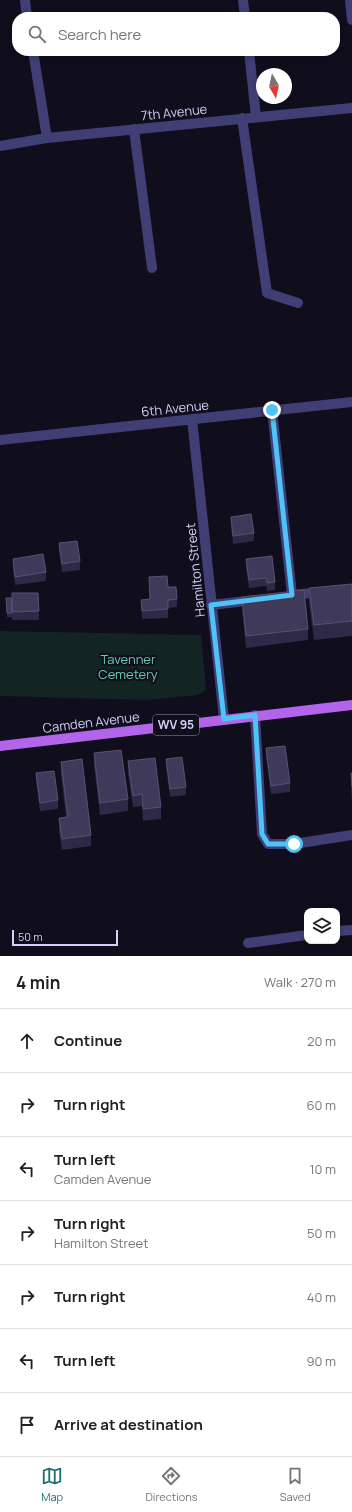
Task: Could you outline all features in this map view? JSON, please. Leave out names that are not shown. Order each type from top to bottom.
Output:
[{"type":"main road","name":"Camden Avenue","points":[[0,746],[255,715],[352,705]]},
{"type":"street","points":[[25,0],[26,12]]},
{"type":"street","points":[[243,0],[244,12]]},
{"type":"street","points":[[350,0],[352,20]]},
{"type":"street","points":[[34,56],[46,138]]},
{"type":"street","points":[[250,56],[256,117]]},
{"type":"street","name":"7th Avenue","points":[[0,146],[46,138],[352,108]]},
{"type":"street","points":[[242,118],[267,293],[298,302]]},
{"type":"street","points":[[134,129],[152,268]]},
{"type":"street","name":"6th Avenue","points":[[0,440],[352,402]]},
{"type":"street","points":[[272,410],[292,595]]},
{"type":"street","name":"Hamilton Street","points":[[192,419],[224,719]]},
{"type":"street","points":[[277,597],[337,590]]},
{"type":"street","points":[[211,605],[263,599]]},
{"type":"street","points":[[255,715],[262,834],[268,844],[294,844],[352,836]]},
{"type":"street","points":[[340,932],[352,930]]},
{"type":"street","points":[[248,943],[304,935]]},
{"type":"green space","name":"Tavenner Cemetery","points":[[0,631],[201,635],[206,690],[198,695],[146,700],[0,696]]},
{"type":"building","points":[[251,514],[254,533],[233,536],[231,517]]},
{"type":"building","points":[[77,541],[80,561],[62,564],[59,543]]},
{"type":"building","points":[[43,554],[46,572],[15,577],[13,559]]},
{"type":"building","points":[[272,556],[275,582],[267,583],[266,578],[249,580],[246,559]]},
{"type":"building","points":[[167,576],[168,587],[176,587],[177,599],[168,600],[168,609],[142,611],[141,600],[150,599],[149,577]]},
{"type":"building","points":[[352,584],[352,621],[314,625],[309,588]]},
{"type":"building","points":[[304,590],[308,629],[246,636],[242,597]]},
{"type":"building","points":[[12,593],[38,593],[39,611],[12,612]]},
{"type":"building","points":[[6,598],[11,598],[12,613],[7,613]]},
{"type":"building","points":[[285,746],[290,783],[271,786],[266,748]]},
{"type":"building","points":[[121,750],[128,799],[100,803],[94,753]]},
{"type":"building","points":[[182,757],[186,787],[170,789],[166,759]]},
{"type":"building","points":[[155,758],[161,807],[143,809],[142,794],[133,796],[128,761]]},
{"type":"building","points":[[82,759],[91,835],[62,839],[59,818],[68,817],[61,762]]},
{"type":"building","points":[[54,771],[58,800],[40,803],[36,773]]},
{"type":"route","points":[[272,410],[292,595],[211,605],[224,719],[255,715],[262,834],[268,844],[294,844]]}]
